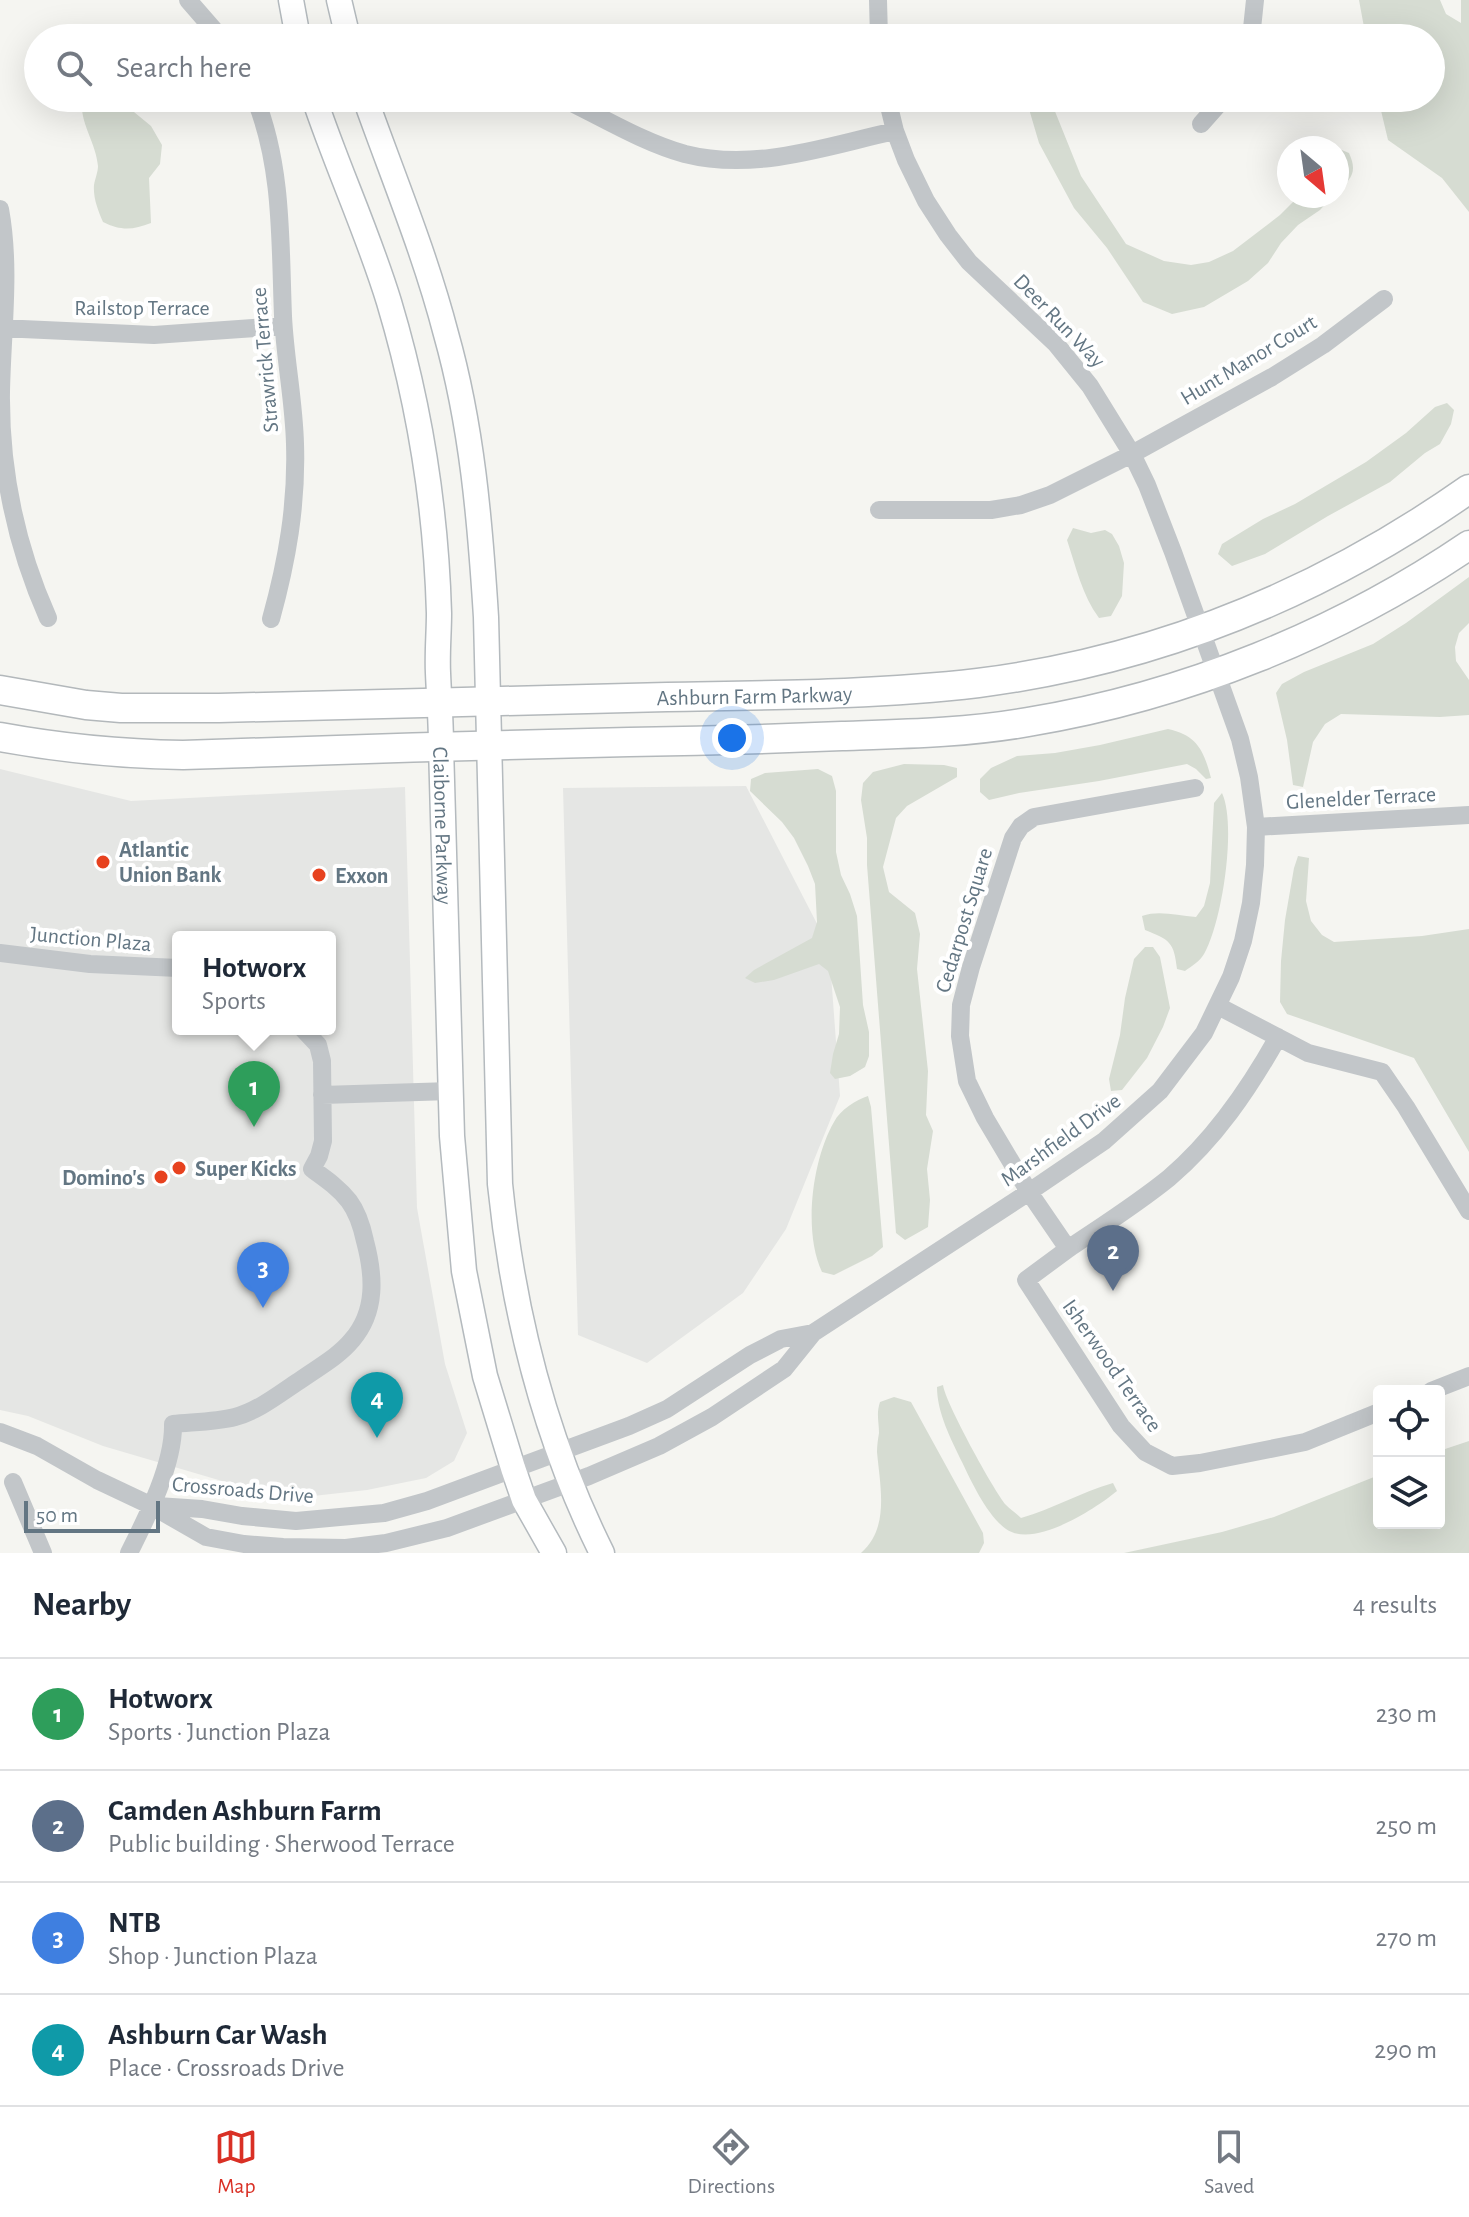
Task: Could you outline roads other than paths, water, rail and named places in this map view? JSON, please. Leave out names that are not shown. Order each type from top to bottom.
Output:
[{"type":"main road","points":[[291,0],[295,24]]},
{"type":"main road","points":[[339,0],[345,24]]},
{"type":"main road","name":"Claiborne Parkway","points":[[319,112],[389,303],[419,426],[439,611],[438,674],[452,1136],[464,1271],[485,1376],[513,1468],[524,1500],[554,1553]]},
{"type":"main road","points":[[370,112],[433,287],[458,381],[472,464],[480,528],[489,702],[503,1214],[517,1301],[535,1377],[560,1452],[602,1553]]},
{"type":"main road","name":"Ashburn Farm Parkway","points":[[0,690],[86,705],[206,708],[869,692],[966,684],[1103,660],[1159,645],[1261,608],[1399,537],[1469,489]]},
{"type":"main road","name":"Ashburn Farm Parkway","points":[[0,737],[146,754],[862,736],[976,729],[1081,711],[1218,673],[1346,618],[1469,545]]},
{"type":"street","points":[[188,0],[209,24]]},
{"type":"street","points":[[878,0],[879,24]]},
{"type":"street","points":[[1252,24],[1255,0]]},
{"type":"street","name":"Strawrick Terrace","points":[[260,112],[277,184],[283,326],[295,432],[295,498],[284,572],[271,619]]},
{"type":"street","points":[[591,112],[654,143],[683,153],[728,161],[789,156],[895,131]]},
{"type":"street","name":"Deer Run Way","points":[[890,112],[906,160],[926,201],[948,235],[969,262],[1056,344],[1090,386],[1132,454],[1147,485],[1202,630]]},
{"type":"street","points":[[1201,124],[1212,112]]},
{"type":"street","points":[[0,209],[5,255],[0,394],[2,452],[12,516],[34,587],[48,618]]},
{"type":"street","name":"Hunt Manor Court","points":[[879,510],[991,510],[1021,505],[1050,495],[1272,377],[1323,345],[1384,299]]},
{"type":"street","name":"Railstop Terrace","points":[[2,328],[154,335],[283,326]]},
{"type":"street","name":"Marshfield Drive","points":[[524,1500],[659,1446],[712,1417],[784,1369],[813,1333],[1104,1141],[1160,1091],[1204,1033],[1231,977],[1248,916],[1255,865],[1256,827],[1249,777],[1240,739],[1202,630]]},
{"type":"street","name":"Cedarpost Square","points":[[1029,1192],[996,1138],[967,1081],[960,1036],[961,1005],[971,967],[1013,838],[1021,826],[1034,817],[1195,788]]},
{"type":"street","name":"Glenelder Terrace","points":[[1256,827],[1469,815]]},
{"type":"street","name":"Junction Plaza","points":[[0,953],[90,964],[172,968]]},
{"type":"street","points":[[1218,1006],[1308,1053],[1382,1072],[1469,1211]]},
{"type":"street","points":[[129,1553],[152,1506],[174,1440],[173,1424],[234,1417],[271,1400],[338,1354],[353,1339],[370,1306],[373,1283],[371,1262],[360,1221],[350,1202],[312,1169],[323,1141],[322,1061],[318,1045],[309,1035]]},
{"type":"street","points":[[1029,1192],[1068,1249],[1140,1200],[1201,1147],[1254,1079],[1278,1037]]},
{"type":"street","points":[[322,1095],[451,1091]]},
{"type":"street","name":"Isherwood Terrace","points":[[1068,1249],[1026,1280],[1121,1426],[1145,1452],[1172,1466],[1200,1463],[1305,1442],[1373,1414]]},
{"type":"street","name":"Marshfield Drive","points":[[513,1468],[667,1409],[750,1355],[781,1339],[813,1333]]},
{"type":"street","points":[[1445,1385],[1469,1376]]},
{"type":"street","name":"Crossroads Drive","points":[[0,1432],[37,1446],[206,1537],[244,1544],[320,1549],[386,1543],[447,1528],[524,1500]]},
{"type":"street","name":"Crossroads Drive","points":[[152,1506],[296,1521],[340,1519],[384,1513],[427,1501],[513,1468]]},
{"type":"street","points":[[13,1482],[43,1553]]},
{"type":"place","name":"Atlantic Union Bank","points":[[103,862]]},
{"type":"place","name":"Exxon","points":[[319,875]]},
{"type":"place","name":"Hotworx","points":[[254,1127]]},
{"type":"place","name":"Super Kicks","points":[[179,1168]]},
{"type":"place","name":"Domino's","points":[[161,1177]]},
{"type":"place","name":"Camden Ashburn Farm","points":[[1113,1291]]},
{"type":"place","name":"NTB","points":[[263,1308]]},
{"type":"place","name":"Ashburn Car Wash","points":[[377,1438]]}]
